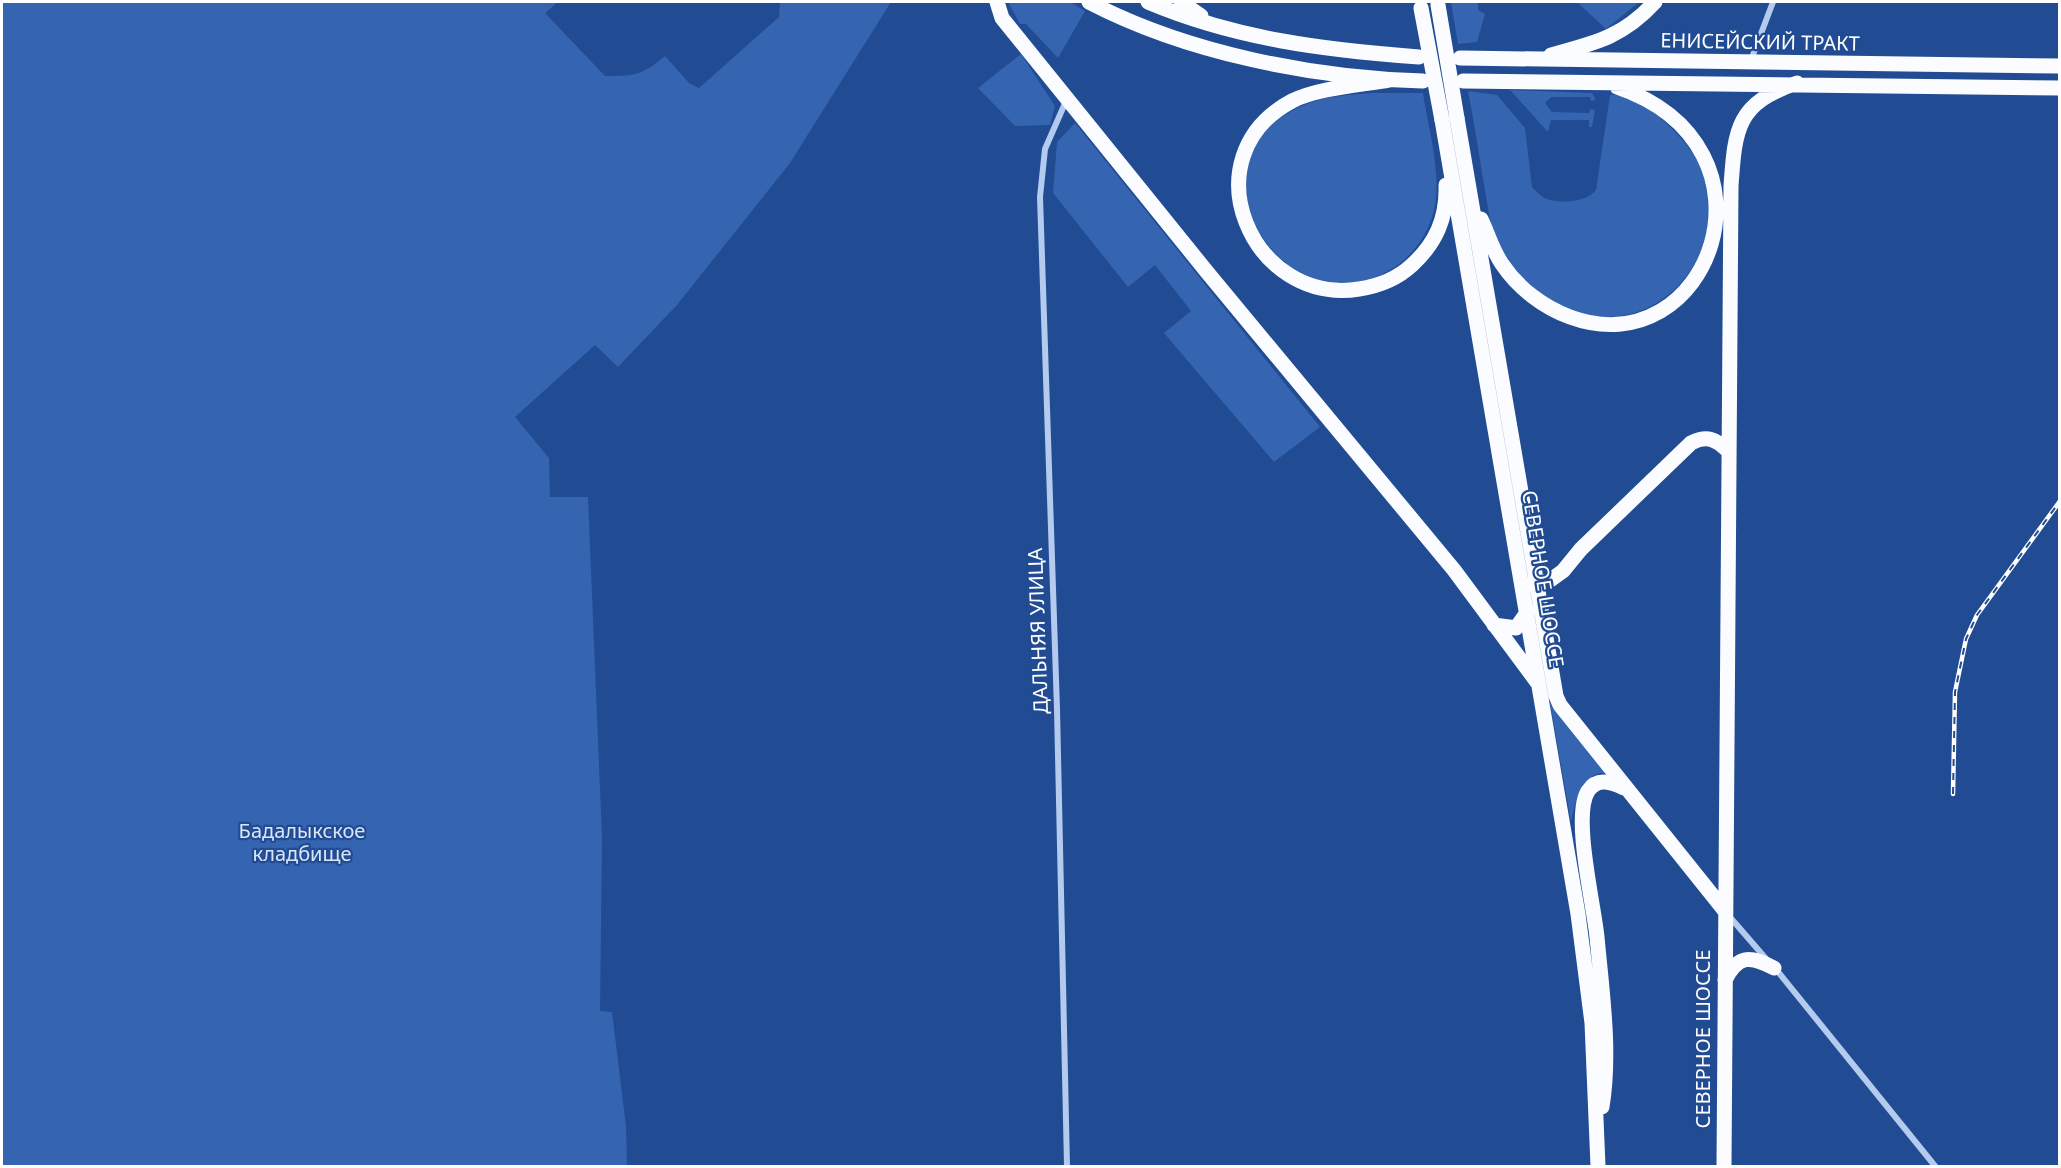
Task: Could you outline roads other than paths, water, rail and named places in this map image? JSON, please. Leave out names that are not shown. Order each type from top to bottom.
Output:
[{"type":"main road","points":[[998,2],[1002,18],[1067,100],[1340,434],[1390,490],[1539,684]]},
{"type":"main road","points":[[1089,2],[1160,32],[1261,62],[1330,74],[1423,81]]},
{"type":"main road","points":[[1148,2],[1222,28],[1330,51],[1419,57]]},
{"type":"main road","points":[[1181,2],[1222,28]]},
{"type":"main road","points":[[1533,59],[1617,34],[1639,20],[1655,2]]},
{"type":"main road","name":"СЕВЕРНОЕ ШОССЕ","points":[[1438,3],[1448,124],[1472,200],[1533,555],[1528,611],[1578,914],[1592,1023],[1598,1167]]},
{"type":"main road","name":"СЕВЕРНОЕ ШОССЕ","points":[[1420,5],[1448,124],[1531,584],[1556,696],[1560,705],[1725,911]]},
{"type":"main road","name":"ЕНИСЕЙСКИЙ ТРАКТ","points":[[1460,58],[2060,66]]},
{"type":"main road","points":[[1389,80],[1294,100],[1266,121],[1245,150],[1238,172],[1237,195],[1245,220],[1267,255],[1284,272],[1305,285],[1347,291],[1388,281],[1406,271],[1426,253],[1443,221],[1447,203],[1448,124]]},
{"type":"main road","name":"ЕНИСЕЙСКИЙ ТРАКТ","points":[[1463,81],[1797,83],[2060,88]]},
{"type":"main road","points":[[1472,200],[1502,264],[1518,285],[1537,301],[1561,314],[1589,324],[1615,324],[1643,319],[1669,304],[1687,288],[1700,271],[1715,228],[1717,203],[1709,163],[1698,145],[1663,110],[1639,94],[1606,83]]},
{"type":"main road","name":"СЕВЕРНОЕ ШОССЕ","points":[[1724,1167],[1731,186],[1734,146],[1743,120],[1762,97],[1797,83]]},
{"type":"main road","points":[[1531,584],[1548,581],[1563,571],[1611,519],[1691,443],[1702,438],[1710,438],[1718,441],[1728,451]]},
{"type":"main road","points":[[1533,555],[1547,565],[1556,565],[1581,549]]},
{"type":"main road","points":[[1494,624],[1516,628],[1528,611]]},
{"type":"main road","points":[[1597,1139],[1605,1087],[1604,1028],[1596,935],[1581,818],[1588,791],[1596,783],[1604,781],[1627,789]]},
{"type":"main road","points":[[1724,983],[1732,966],[1746,959],[1762,961],[1774,968]]},
{"type":"street","points":[[1749,63],[1773,2]]},
{"type":"street","name":"ДАЛЬНЯЯ УЛИЦА","points":[[1067,100],[1045,149],[1040,197],[1057,709],[1067,1167]]},
{"type":"street","points":[[1725,911],[1935,1167]]},
{"type":"railway","points":[[1953,794],[1955,692],[1966,639],[1977,615],[2060,501]]},
{"type":"park label","name":"Бадалыкское кладбище","points":[[302,842]]}]
